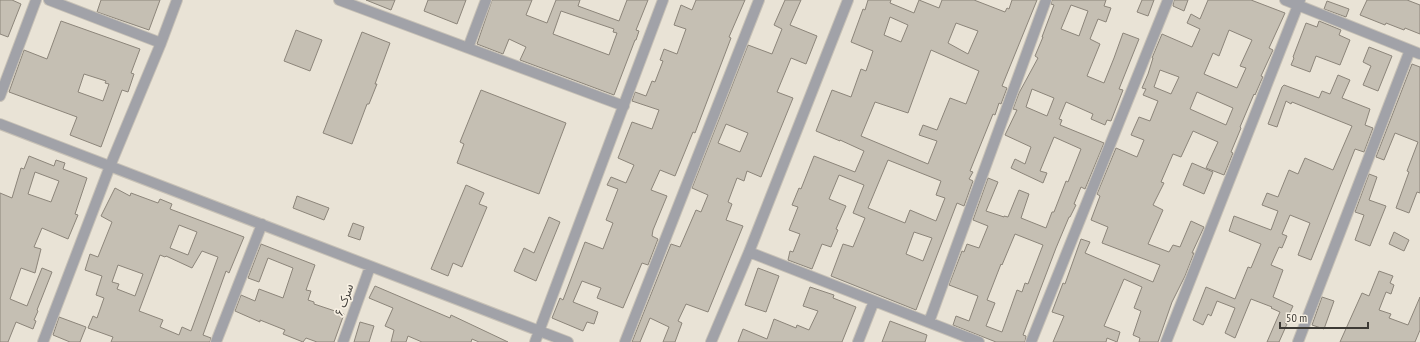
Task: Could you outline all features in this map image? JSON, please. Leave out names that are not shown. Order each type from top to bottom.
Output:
[{"type":"street","points":[[0,96],[36,0]]},
{"type":"street","points":[[48,0],[161,43]]},
{"type":"street","points":[[43,342],[110,166],[161,43],[177,0]]},
{"type":"street","points":[[468,48],[486,0]]},
{"type":"street","points":[[535,342],[663,0]]},
{"type":"street","points":[[625,342],[758,0]]},
{"type":"street","points":[[711,342],[749,252],[848,0]]},
{"type":"street","points":[[929,322],[1046,0]]},
{"type":"street","points":[[1031,342],[1168,0]]},
{"type":"street","points":[[1285,0],[1299,3],[1415,52],[1298,342]]},
{"type":"street","points":[[342,1],[624,106]]},
{"type":"street","points":[[1166,342],[1299,3]]},
{"type":"street","points":[[0,124],[568,342]]},
{"type":"street","points":[[216,342],[262,224]]},
{"type":"street","points":[[749,252],[979,342]]},
{"type":"street","name":"سرک ۶","points":[[343,342],[370,267]]},
{"type":"street","points":[[858,342],[874,301]]},
{"type":"building","points":[[0,0],[12,0],[21,4],[8,37],[0,34]]},
{"type":"building","points":[[101,0],[160,0],[149,30],[97,12]]},
{"type":"building","points":[[366,0],[395,0],[391,10]]},
{"type":"building","points":[[428,0],[466,0],[457,24],[424,11]]},
{"type":"building","points":[[492,0],[532,0],[526,15],[547,23],[556,0],[580,0],[578,6],[619,21],[627,0],[648,0],[636,30],[639,31],[636,40],[614,95],[520,60],[526,47],[509,39],[503,54],[477,44]],"holes":[[[561,11],[614,29],[613,32],[617,33],[609,55],[553,34]]]},
{"type":"building","points":[[696,0],[745,0],[729,37],[731,38],[695,133],[693,132],[675,176],[660,170],[651,190],[667,196],[653,230],[652,236],[658,239],[648,265],[642,263],[623,308],[597,298],[601,288],[582,281],[573,302],[598,312],[594,324],[587,322],[583,331],[552,318],[560,298],[563,300],[585,242],[603,249],[613,223],[606,220],[618,189],[607,185],[611,177],[626,183],[634,165],[618,158],[632,122],[652,129],[659,110],[632,101],[635,92],[646,96],[652,81],[655,82],[663,61],[660,60],[664,49],[677,54],[686,29],[674,25],[681,5],[692,10]]},
{"type":"building","points":[[785,0],[801,0],[790,25],[817,36],[806,64],[791,58],[777,92],[793,98],[761,177],[747,171],[744,181],[737,178],[728,202],[732,204],[726,220],[743,226],[708,312],[686,304],[678,321],[682,323],[675,342],[663,342],[669,327],[650,318],[640,342],[632,342],[671,244],[680,247],[696,210],[701,212],[708,195],[692,188],[748,45],[772,54],[782,29],[774,25]],"holes":[[[726,124],[748,133],[740,152],[718,143]]]},
{"type":"building","points":[[868,0],[891,0],[890,3],[914,13],[919,0],[939,8],[942,0],[974,0],[1005,12],[1007,8],[1009,9],[1012,0],[1037,0],[1002,86],[1007,88],[1001,104],[999,103],[995,115],[993,114],[970,171],[973,172],[969,179],[973,181],[964,206],[957,203],[916,310],[831,276],[843,244],[853,247],[865,218],[853,213],[864,185],[839,175],[829,199],[846,206],[836,229],[838,230],[831,247],[822,244],[812,269],[788,260],[790,251],[793,252],[800,234],[789,230],[798,207],[792,205],[799,188],[801,189],[814,156],[855,172],[864,151],[816,131],[832,90],[851,97],[861,69],[866,71],[873,51],[851,42],[863,9],[865,10]],"holes":[[[890,17],[908,25],[901,42],[884,35]],[[956,23],[978,31],[968,54],[948,43]],[[931,50],[979,71],[966,104],[950,98],[937,130],[923,125],[919,135],[937,141],[928,164],[861,136],[875,102],[908,113]],[[888,160],[941,181],[936,195],[945,198],[936,221],[910,210],[905,223],[868,208]],[[914,232],[932,238],[923,261],[906,254]]]},
{"type":"building","points":[[1052,0],[1106,0],[1104,6],[1111,8],[1106,22],[1098,19],[1090,39],[1100,44],[1087,76],[1104,83],[1123,33],[1139,39],[1119,89],[1123,90],[1111,121],[1107,120],[1105,125],[1091,119],[1093,114],[1066,102],[1059,119],[1062,120],[1060,125],[1104,143],[1085,189],[1081,187],[1074,204],[1076,205],[1069,217],[1056,248],[1023,335],[1026,336],[1025,342],[996,342],[953,325],[956,316],[969,321],[978,296],[949,285],[962,251],[964,252],[967,244],[979,248],[988,226],[973,220],[988,178],[998,182],[986,211],[1008,217],[1019,190],[1029,194],[1021,218],[1046,228],[1066,181],[1068,182],[1081,149],[1054,137],[1040,171],[1047,173],[1043,183],[1011,168],[1015,159],[1025,164],[1031,147],[1005,135],[1017,110],[1013,109],[1019,93],[1038,58],[1035,56],[1054,5],[1051,4]],"holes":[[[1071,5],[1088,11],[1079,36],[1061,29]],[[1032,89],[1054,98],[1047,116],[1026,107]],[[1015,234],[1043,245],[1028,284],[1025,283],[1022,292],[1017,290],[1002,332],[986,326],[995,303],[987,300],[1001,264],[1002,265]]]},
{"type":"building","points":[[1142,0],[1154,0],[1148,16],[1137,12]]},
{"type":"building","points":[[1174,0],[1188,0],[1184,11],[1173,6]]},
{"type":"building","points":[[1208,0],[1251,0],[1285,13],[1269,48],[1273,50],[1261,76],[1263,77],[1240,127],[1241,128],[1231,152],[1233,153],[1224,175],[1206,168],[1218,142],[1193,131],[1181,157],[1173,154],[1161,182],[1164,183],[1153,205],[1163,210],[1148,244],[1169,252],[1173,245],[1180,247],[1191,221],[1204,227],[1192,253],[1194,253],[1185,276],[1172,302],[1158,342],[1139,342],[1140,338],[1133,335],[1141,311],[1134,308],[1142,287],[1124,279],[1104,326],[1120,332],[1117,342],[1107,338],[1106,342],[1053,342],[1064,316],[1052,312],[1063,283],[1065,284],[1081,239],[1090,242],[1085,253],[1153,282],[1160,265],[1102,243],[1108,227],[1091,220],[1100,196],[1097,194],[1116,148],[1137,157],[1144,140],[1131,135],[1139,117],[1150,121],[1158,101],[1143,95],[1146,89],[1142,88],[1162,34],[1192,47],[1200,29],[1187,23],[1191,14],[1200,19]],"holes":[[[1229,30],[1252,40],[1240,66],[1246,68],[1237,88],[1204,74],[1213,53],[1219,56]],[[1160,70],[1179,77],[1171,94],[1154,87]],[[1197,92],[1233,108],[1226,125],[1190,109]]]},
{"type":"building","points":[[1367,0],[1407,0],[1420,5],[1420,34],[1386,23],[1385,25],[1360,15]]},
{"type":"building","points":[[1327,1],[1349,9],[1346,17],[1324,9]]},
{"type":"building","points":[[61,21],[140,49],[131,73],[134,74],[128,92],[122,90],[101,147],[70,135],[77,117],[9,92],[24,50],[47,59]],"holes":[[[84,74],[106,81],[105,83],[109,84],[103,101],[78,92]]]},
{"type":"building","points":[[1319,21],[1341,30],[1339,35],[1350,40],[1340,65],[1316,56],[1310,72],[1291,65],[1306,23],[1317,27]]},
{"type":"building","points":[[296,30],[322,40],[310,71],[284,61]]},
{"type":"building","points":[[362,32],[390,43],[375,84],[377,84],[369,104],[367,104],[352,144],[323,133]]},
{"type":"building","points":[[1369,47],[1392,56],[1378,91],[1363,85],[1371,66],[1363,62]]},
{"type":"building","points":[[1412,64],[1420,67],[1420,193],[1417,192],[1409,213],[1396,208],[1409,172],[1407,171],[1418,142],[1395,133],[1384,160],[1376,157]]},
{"type":"building","points":[[1338,75],[1350,80],[1342,98],[1370,109],[1365,125],[1373,128],[1364,152],[1355,149],[1311,260],[1298,255],[1310,223],[1290,215],[1282,234],[1287,236],[1282,248],[1279,247],[1271,265],[1283,270],[1273,297],[1293,306],[1285,323],[1287,324],[1279,342],[1267,342],[1280,312],[1271,308],[1272,307],[1251,299],[1235,338],[1225,333],[1235,308],[1217,301],[1211,316],[1208,314],[1203,325],[1193,320],[1206,287],[1235,299],[1248,267],[1251,268],[1261,244],[1229,231],[1234,216],[1271,230],[1278,211],[1262,205],[1267,193],[1278,197],[1289,170],[1298,174],[1305,158],[1333,170],[1352,126],[1286,101],[1277,127],[1268,124],[1284,85],[1319,98],[1322,91],[1330,94]]},
{"type":"building","points":[[481,90],[566,123],[539,194],[457,163],[464,144],[460,142]]},
{"type":"building","points":[[29,156],[54,166],[56,160],[65,163],[63,169],[87,178],[75,214],[78,215],[68,239],[42,228],[34,247],[41,249],[35,273],[21,268],[10,299],[27,306],[42,268],[52,272],[37,310],[38,311],[34,320],[36,321],[33,329],[16,322],[8,342],[0,342],[0,193],[12,198],[21,168],[24,169]],"holes":[[[35,172],[59,181],[51,202],[28,194]]]},
{"type":"building","points":[[1192,163],[1213,172],[1204,194],[1183,185]]},
{"type":"building","points":[[1369,174],[1377,177],[1369,200],[1386,206],[1370,246],[1355,240],[1364,215],[1355,212]]},
{"type":"building","points":[[466,185],[484,193],[479,204],[487,207],[462,267],[453,263],[448,276],[431,269]]},
{"type":"building","points":[[115,188],[130,196],[131,193],[158,203],[160,199],[172,204],[170,209],[244,237],[229,273],[226,271],[203,335],[211,338],[210,342],[111,342],[113,337],[88,328],[93,316],[97,318],[104,298],[96,295],[102,276],[85,270],[90,254],[98,257],[112,222],[101,216]],"holes":[[[179,225],[197,232],[188,255],[170,248]],[[202,251],[218,257],[191,331],[182,327],[179,335],[160,327],[163,320],[139,311],[160,255],[166,256],[192,268]],[[118,265],[143,274],[135,296],[117,289],[119,284],[112,282]]]},
{"type":"building","points":[[297,196],[329,208],[324,220],[293,208]]},
{"type":"building","points":[[549,217],[560,222],[536,281],[514,271],[524,248],[534,253]]},
{"type":"building","points":[[353,223],[364,227],[360,240],[348,236]]},
{"type":"building","points":[[1394,232],[1409,240],[1404,251],[1389,244]]},
{"type":"building","points":[[261,244],[315,265],[306,290],[311,291],[308,300],[314,302],[314,304],[344,314],[334,342],[317,342],[306,338],[303,342],[283,334],[285,330],[260,320],[260,322],[235,311],[241,295],[255,301],[259,289],[283,298],[293,268],[268,258],[259,282],[248,278]]},
{"type":"building","points":[[758,268],[779,276],[766,312],[745,305]]},
{"type":"building","points":[[1379,271],[1393,276],[1390,283],[1394,285],[1391,294],[1386,292],[1379,310],[1391,314],[1389,318],[1408,325],[1420,297],[1420,330],[1415,342],[1340,342],[1362,293],[1369,296]]},
{"type":"building","points":[[375,286],[450,318],[451,315],[508,342],[479,342],[472,339],[471,342],[422,342],[408,336],[406,342],[391,342],[394,330],[385,326],[393,308],[369,298]]},
{"type":"building","points":[[810,287],[834,295],[833,298],[856,307],[842,342],[738,342],[743,329],[767,339],[774,319],[796,328],[797,325],[809,330],[818,311],[803,306]]},
{"type":"building","points":[[1322,297],[1334,301],[1324,329],[1312,325]]},
{"type":"building","points":[[59,317],[86,327],[80,342],[70,342],[53,335]]},
{"type":"building","points":[[890,321],[927,335],[925,342],[882,342]]},
{"type":"building","points":[[360,322],[374,326],[369,342],[354,342]]}]
